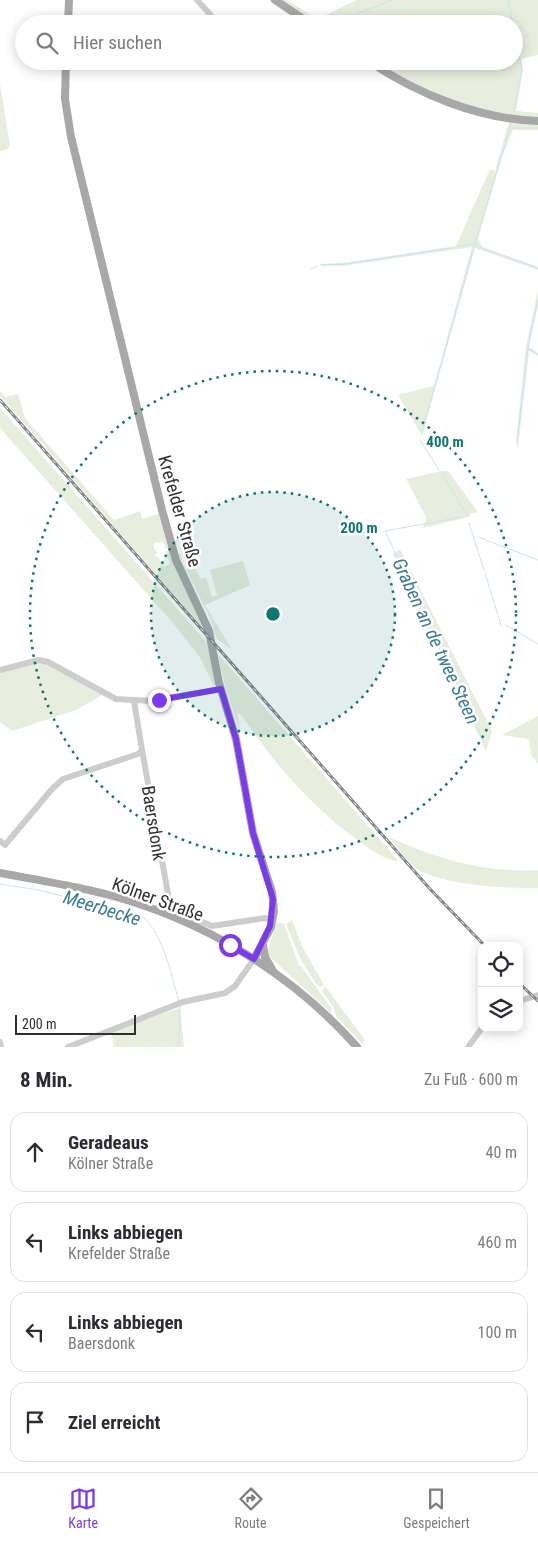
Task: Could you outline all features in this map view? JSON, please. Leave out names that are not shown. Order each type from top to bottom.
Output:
[{"type":"main road","points":[[68,15],[69,0]]},
{"type":"main road","points":[[275,0],[298,15]]},
{"type":"main road","name":"Krefelder Straße","points":[[66,70],[65,99],[72,141],[166,526],[178,567],[207,624],[221,689],[236,739],[253,833],[272,892],[273,918],[263,944],[254,959]]},
{"type":"main road","points":[[385,70],[433,96],[469,110],[516,120],[538,121]]},
{"type":"main road","name":"Kölner Straße","points":[[0,873],[106,894],[149,908],[211,934],[254,959],[316,1005],[357,1047]]},
{"type":"main road","points":[[263,944],[265,957],[275,974]]},
{"type":"street","points":[[197,0],[211,15]]},
{"type":"street","points":[[0,670],[38,660],[48,662],[116,699],[134,701],[152,701],[221,689]]},
{"type":"street","name":"Baersdonk","points":[[134,701],[170,905],[174,910],[212,926],[273,918]]},
{"type":"street","points":[[0,841],[5,845],[52,788],[63,779],[138,754],[142,750]]},
{"type":"street","points":[[68,1047],[183,1002],[224,993],[235,986],[254,959]]},
{"type":"street","points":[[523,1000],[538,995]]},
{"type":"street","points":[[468,1047],[479,1032]]},
{"type":"street","points":[[0,1042],[1,1047]]},
{"type":"green space","points":[[279,0],[287,0],[311,15],[301,15]]},
{"type":"green space","points":[[357,0],[538,0],[538,55],[523,59],[523,15],[325,15]]},
{"type":"green space","points":[[389,70],[523,70],[516,111],[538,113],[538,118],[494,113],[452,100]]},
{"type":"green space","points":[[0,84],[10,146],[6,150],[0,151]]},
{"type":"green space","points":[[509,121],[538,123],[538,130],[513,130],[503,154],[478,239],[482,247],[538,267],[538,270],[475,248],[422,436],[398,395],[434,386],[472,247],[343,266],[321,266],[320,264],[343,263],[456,246],[490,169],[495,171]]},
{"type":"green space","points":[[538,290],[538,305],[529,347],[538,353],[538,356],[529,351],[518,448],[516,443],[526,346]]},
{"type":"green space","points":[[0,391],[6,397],[18,394],[25,418],[114,520],[140,511],[142,519],[158,514],[157,501],[169,547],[166,549],[163,541],[153,544],[157,553],[154,557],[158,556],[163,567],[170,564],[166,551],[170,551],[204,629],[0,396]]},
{"type":"green space","points":[[0,408],[209,645],[216,681],[214,686],[199,656],[173,623],[0,428]]},
{"type":"green space","points":[[448,471],[478,512],[470,514],[469,517],[423,528],[426,517],[406,479]]},
{"type":"green space","points":[[400,549],[492,731],[486,751],[393,554]]},
{"type":"green space","points":[[243,561],[250,585],[205,605],[232,650],[216,638],[210,618],[186,569],[194,567],[201,579],[206,577],[212,597],[217,595],[210,570]]},
{"type":"green space","points":[[218,654],[396,858],[397,862],[383,857],[365,846],[317,807],[278,765],[243,717],[237,712],[241,734],[226,690]]},
{"type":"green space","points":[[39,661],[104,694],[76,710],[12,731],[0,722],[0,670]]},
{"type":"green space","points":[[538,716],[538,764],[531,755],[529,739],[502,735]]},
{"type":"green space","points":[[389,837],[425,852],[461,863],[499,869],[538,870],[538,888],[478,885],[433,876],[416,869]]},
{"type":"green space","points":[[292,920],[302,946],[324,985],[321,987],[317,985],[301,960],[286,924]]},
{"type":"green space","points":[[277,922],[284,924],[299,966],[301,966],[332,1009],[331,1013],[269,956],[268,949]]},
{"type":"green space","points":[[325,986],[365,1040],[362,1044],[336,1016],[334,1008],[322,991]]},
{"type":"green space","points":[[180,1008],[184,1047],[114,1047],[111,1030]]},
{"type":"waterway","points":[[354,15],[392,0]]},
{"type":"waterway","points":[[508,0],[511,15]]},
{"type":"waterway","points":[[514,111],[522,70]]},
{"type":"waterway","points":[[511,125],[475,243],[477,246],[538,268]]},
{"type":"waterway","points":[[511,128],[538,128]]},
{"type":"waterway","points":[[456,247],[475,243]]},
{"type":"waterway","name":"Graben an de twee Steen","points":[[422,432],[475,243]]},
{"type":"waterway","points":[[321,265],[344,264],[451,248]]},
{"type":"waterway","points":[[310,269],[318,266]]},
{"type":"waterway","points":[[538,299],[528,348],[538,355]]},
{"type":"waterway","points":[[517,442],[528,348]]},
{"type":"waterway","name":"Graben an de twee Steen","points":[[420,440],[439,470]]},
{"type":"waterway","name":"Graben an de twee Steen","points":[[442,474],[467,515]]},
{"type":"waterway","name":"Graben an de twee Steen","points":[[462,517],[385,531],[483,740]]},
{"type":"waterway","points":[[469,523],[484,570]]},
{"type":"waterway","points":[[478,537],[538,560]]},
{"type":"waterway","points":[[485,573],[501,625]]},
{"type":"waterway","points":[[506,625],[538,644]]},
{"type":"waterway","name":"Meerbecke","points":[[0,884],[39,890],[143,917],[162,945],[179,1001]]},
{"type":"waterway","name":"Meerbecke","points":[[179,1047],[180,1006]]},
{"type":"railway","points":[[0,400],[430,889],[481,942]]},
{"type":"railway","points":[[523,987],[538,1001]]},
{"type":"route","points":[[159,700],[221,689],[233,727],[253,833],[272,892],[274,905],[273,918],[263,944],[254,959],[230,945]]}]
